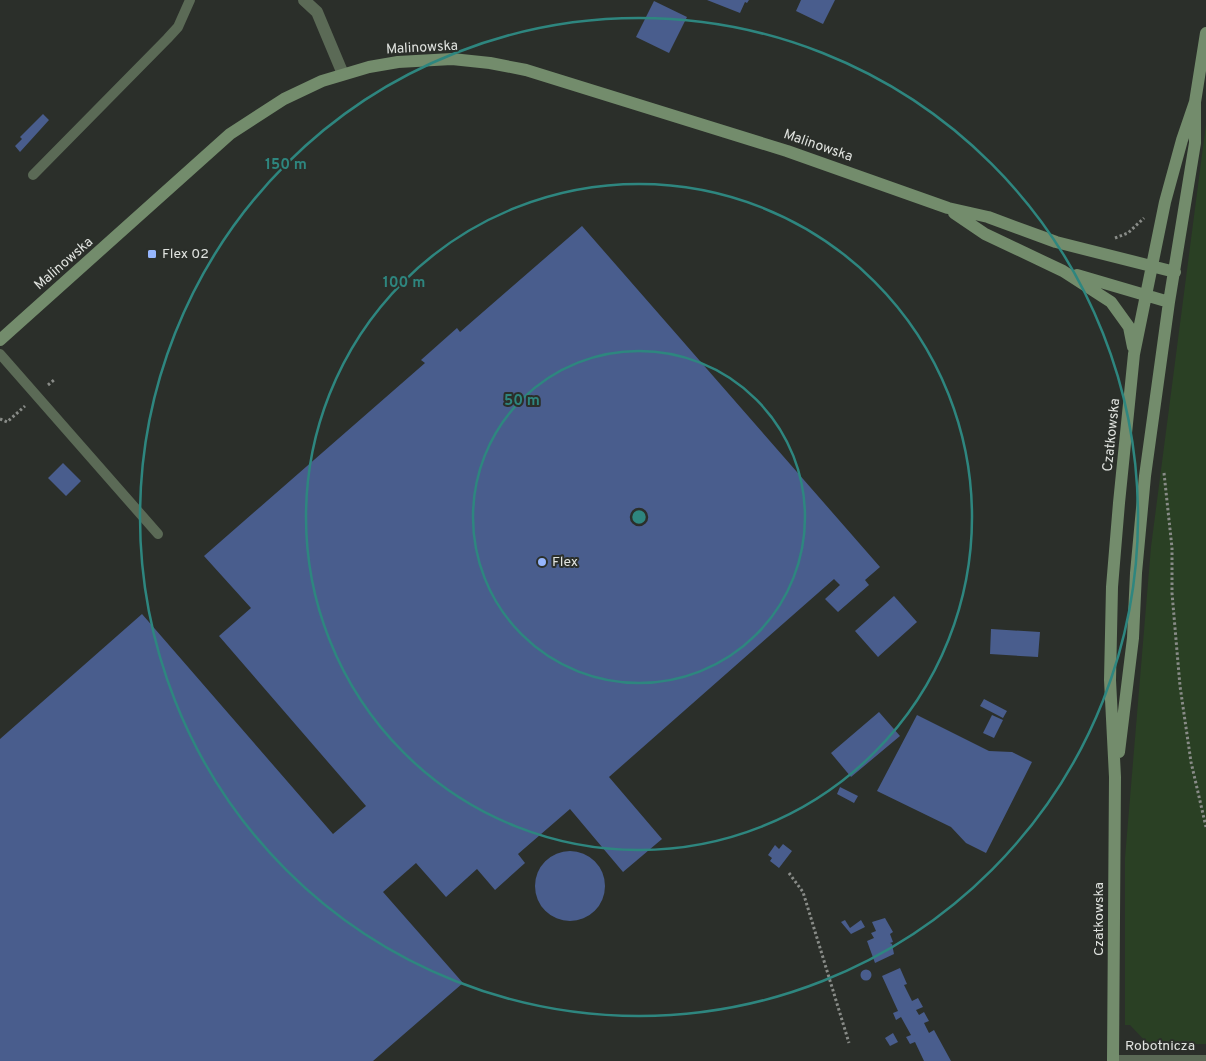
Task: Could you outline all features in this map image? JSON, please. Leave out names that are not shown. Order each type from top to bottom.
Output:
[{"type":"street","points":[[304,0],[317,12],[343,74]]},
{"type":"street","name":"Czatkowska","points":[[1115,777],[1125,718],[1145,476],[1169,302],[1194,143],[1195,102],[1206,32]]},
{"type":"street","name":"Malinowska","points":[[0,339],[230,134],[284,99],[322,81],[369,66],[398,62],[452,59],[526,70],[787,151],[948,208],[988,217],[1056,242],[1175,272]]},
{"type":"street","name":"Czatkowska","points":[[1113,1061],[1115,777],[1110,680],[1112,587],[1134,354],[1165,202],[1182,140],[1195,102]]},
{"type":"street","name":"Malinowska","points":[[948,208],[985,234],[1063,271],[1111,302],[1129,327],[1134,354]]},
{"type":"street","name":"Malinowska","points":[[1063,271],[1169,302]]},
{"type":"street","name":"Robotnicza","points":[[1113,1061],[1206,1061]]},
{"type":"lane","points":[[33,175],[178,27],[190,0]]},
{"type":"lane","points":[[0,354],[158,534]]},
{"type":"path","points":[[1163,468],[1172,548],[1172,593],[1180,686],[1192,762],[1206,827]]},
{"type":"path","points":[[789,873],[803,892],[849,1043]]},
{"type":"green space","points":[[1206,124],[1206,1044],[1148,1044],[1130,1025],[1125,1025],[1125,858],[1151,547]]},
{"type":"building","points":[[707,0],[749,0],[747,3],[745,2],[740,13]]},
{"type":"building","points":[[801,0],[835,0],[823,24],[796,11]]},
{"type":"building","points":[[654,1],[687,17],[669,53],[636,37]]},
{"type":"building","points":[[43,114],[49,120],[20,152],[15,146],[22,139],[20,137]]},
{"type":"building","name":"Flex","points":[[582,226],[880,567],[865,580],[869,585],[838,612],[825,599],[840,585],[834,579],[609,777],[662,839],[623,872],[570,809],[518,854],[525,863],[495,890],[477,869],[446,897],[416,863],[383,892],[463,983],[373,1061],[0,1061],[0,739],[142,614],[333,834],[366,806],[219,636],[251,608],[204,556],[425,363],[421,360],[457,328],[460,332]]},
{"type":"building","points":[[63,463],[81,481],[66,496],[48,478]]},
{"type":"building","points":[[894,596],[917,622],[878,657],[855,631]]},
{"type":"building","points":[[991,629],[1040,632],[1038,657],[990,654]]},
{"type":"building","points":[[984,699],[1007,711],[1003,718],[980,706]]},
{"type":"building","points":[[879,712],[900,736],[851,777],[831,753]]},
{"type":"building","points":[[917,715],[989,751],[1012,752],[1032,762],[986,853],[966,843],[951,827],[877,791]]},
{"type":"building","points":[[992,715],[1003,720],[994,738],[983,733]]},
{"type":"building","points":[[840,787],[858,796],[854,803],[837,794]]},
{"type":"building","points":[[783,844],[792,851],[779,868],[770,861],[772,858],[768,855],[775,845],[779,849]]},
{"type":"building","points":[[570,851],[583,854],[595,861],[602,873],[605,886],[602,899],[595,911],[583,918],[570,921],[557,918],[545,911],[538,899],[535,886],[538,873],[545,861],[557,854]]},
{"type":"building","points":[[885,918],[893,932],[890,934],[893,942],[890,943],[892,944],[894,954],[875,963],[867,941],[874,938],[871,933],[876,931],[872,922]]},
{"type":"building","points":[[845,920],[850,928],[861,920],[865,927],[851,934],[841,922]]},
{"type":"building","points":[[900,968],[907,984],[904,985],[912,1001],[918,998],[923,1007],[916,1010],[919,1015],[924,1012],[929,1021],[924,1023],[929,1033],[934,1030],[951,1061],[924,1061],[915,1042],[910,1044],[906,1037],[911,1035],[901,1017],[896,1020],[893,1013],[898,1011],[882,976]]},
{"type":"building","points":[[866,969],[872,975],[866,981],[860,975]]},
{"type":"building","points":[[893,1033],[898,1042],[890,1046],[885,1038]]},
{"type":"place","name":"Flex 02","points":[[152,254]]},
{"type":"place","name":"Flex","points":[[542,562]]}]
